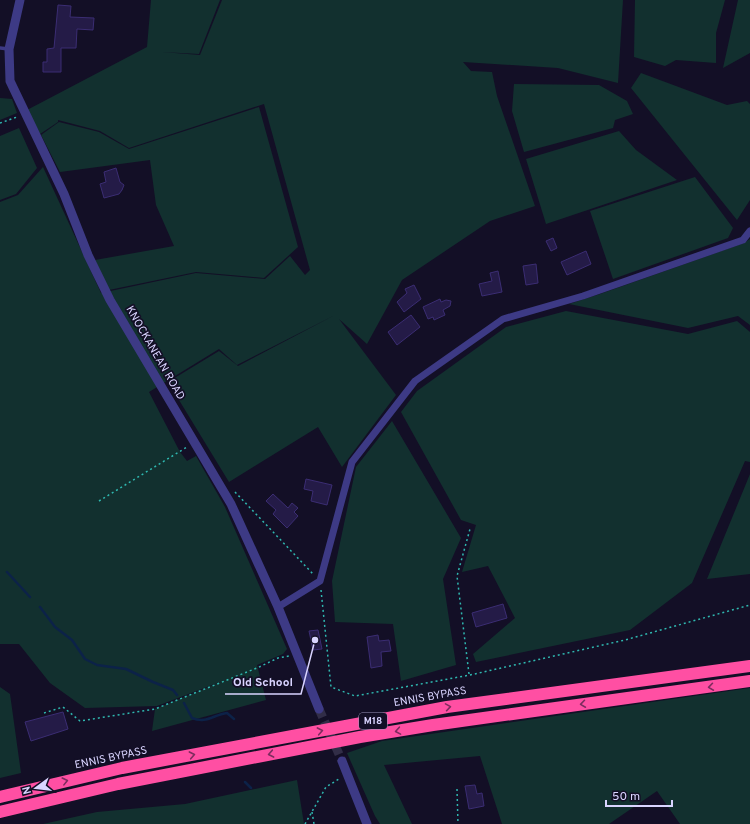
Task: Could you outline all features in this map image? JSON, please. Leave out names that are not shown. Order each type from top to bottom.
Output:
[{"type":"highway","name":"ENNIS BYPASS","points":[[0,797],[122,768],[447,707],[750,666]]},
{"type":"highway","name":"M18","points":[[0,812],[118,784],[360,737],[433,725],[750,681]]},
{"type":"street","name":"KNOCKANEAN ROAD","points":[[20,0],[4,48],[10,81],[64,194],[88,255],[110,300],[231,504],[278,607],[319,709]]},
{"type":"street","points":[[278,607],[320,581],[352,462],[415,381],[502,319],[582,296],[743,240],[750,231]]},
{"type":"street","points":[[342,761],[366,824]]},
{"type":"path","points":[[0,123],[25,115]]},
{"type":"path","points":[[99,501],[194,442]]},
{"type":"path","points":[[235,492],[320,581],[331,687],[355,696],[470,675],[625,640],[750,605]]},
{"type":"path","points":[[470,529],[457,576],[470,675]]},
{"type":"path","points":[[44,713],[63,707],[80,721],[155,709],[258,668],[278,658],[297,655]]},
{"type":"path","points":[[305,824],[326,787],[347,774]]},
{"type":"path","points":[[457,789],[458,824]]},
{"type":"path","points":[[312,811],[314,824]]},
{"type":"green space","points":[[151,0],[220,0],[199,54],[162,52],[200,55],[222,0],[623,0],[618,83],[558,68],[463,62],[471,71],[492,72],[497,96],[535,206],[490,221],[402,280],[367,344],[339,319],[396,395],[342,467],[318,427],[229,482],[168,382],[219,351],[238,366],[335,315],[237,365],[219,349],[149,392],[180,452],[187,461],[196,456],[225,507],[287,649],[283,654],[257,665],[266,700],[152,731],[155,709],[228,679],[157,706],[85,708],[50,683],[19,644],[0,644],[0,202],[18,195],[43,167],[101,293],[196,273],[265,279],[290,256],[305,275],[310,270],[264,104],[129,148],[100,131],[58,120],[58,122],[40,134],[27,110],[147,47]]},
{"type":"green space","points":[[635,0],[725,0],[716,33],[716,63],[676,60],[665,66],[634,57]]},
{"type":"green space","points":[[738,0],[750,0],[750,53],[723,68]]},
{"type":"green space","points":[[641,73],[727,105],[747,101],[750,104],[750,200],[737,220],[631,88]]},
{"type":"green space","points":[[514,84],[599,85],[627,101],[633,114],[615,120],[613,128],[524,152],[512,111]]},
{"type":"green space","points":[[0,98],[12,99],[17,113],[0,120]]},
{"type":"green space","points":[[259,107],[298,247],[264,278],[196,272],[109,290],[95,260],[174,246],[156,205],[150,160],[60,172],[41,135],[59,122],[99,132],[129,149]]},
{"type":"green space","points":[[19,128],[37,168],[16,194],[0,200],[0,136]]},
{"type":"green space","points":[[619,131],[636,150],[677,180],[546,224],[526,159]]},
{"type":"green space","points":[[695,177],[733,228],[728,238],[613,279],[590,211]]},
{"type":"green space","points":[[750,239],[750,325],[738,316],[688,328],[569,304],[744,243]]},
{"type":"green space","points":[[566,311],[688,334],[737,321],[750,332],[750,462],[745,461],[692,583],[630,630],[476,662],[473,654],[515,618],[488,566],[462,572],[476,525],[461,520],[401,412],[417,391],[506,327]]},
{"type":"green space","points":[[392,421],[461,538],[443,579],[456,665],[401,681],[393,624],[335,622],[332,581],[356,467]]},
{"type":"green space","points":[[750,474],[750,574],[707,579]]},
{"type":"green space","points":[[0,687],[10,694],[21,773],[0,778]]},
{"type":"green space","points":[[750,688],[750,824],[680,824],[657,791],[609,824],[502,824],[480,756],[384,765],[412,824],[380,824],[347,753],[382,741]]},
{"type":"green space","points":[[297,780],[304,824],[43,824],[97,812],[185,804]]},
{"type":"building","points":[[58,5],[71,6],[70,17],[94,18],[93,30],[77,29],[76,48],[61,48],[61,72],[43,72],[43,62],[47,62],[47,49],[54,48]]},
{"type":"building","points":[[116,168],[120,182],[124,185],[122,190],[119,194],[104,198],[100,184],[106,182],[104,172]]},
{"type":"building","points":[[553,238],[557,248],[551,251],[546,241]]},
{"type":"building","points":[[586,251],[591,264],[567,275],[561,262]]},
{"type":"building","points":[[536,264],[538,283],[526,285],[523,266]]},
{"type":"building","points":[[498,271],[502,292],[482,296],[479,284],[492,281],[490,273]]},
{"type":"building","points":[[414,285],[421,299],[404,312],[397,302],[407,293],[405,289]]},
{"type":"building","points":[[440,299],[441,302],[446,300],[451,301],[450,306],[443,310],[445,315],[434,320],[433,317],[428,319],[423,307]]},
{"type":"building","points":[[411,315],[420,327],[397,345],[388,332]]},
{"type":"building","points":[[306,479],[332,485],[327,505],[311,501],[313,491],[304,489]]},
{"type":"building","points":[[273,494],[288,508],[292,503],[298,508],[294,512],[298,516],[287,528],[273,514],[276,510],[266,501]]},
{"type":"building","points":[[503,604],[507,618],[476,627],[472,613]]},
{"type":"building","points":[[318,630],[322,649],[313,650],[309,631]]},
{"type":"building","points":[[378,635],[379,641],[389,640],[391,651],[381,652],[382,666],[371,668],[367,637]]},
{"type":"building","points":[[63,712],[68,729],[31,741],[25,722]]},
{"type":"building","points":[[475,785],[477,794],[482,793],[484,806],[469,809],[465,786]]},
{"type":"waterway","points":[[7,572],[30,597]]},
{"type":"waterway","points":[[40,607],[55,627],[72,640],[85,659],[97,665],[126,669],[173,690],[177,695]]},
{"type":"waterway","points":[[184,703],[192,718],[197,720],[206,720],[227,713],[234,719]]},
{"type":"waterway","points":[[245,782],[251,788]]},
{"type":"tunnel","points":[[319,709],[342,761]]},
{"type":"place","name":"Old School","points":[[315,640]]}]
